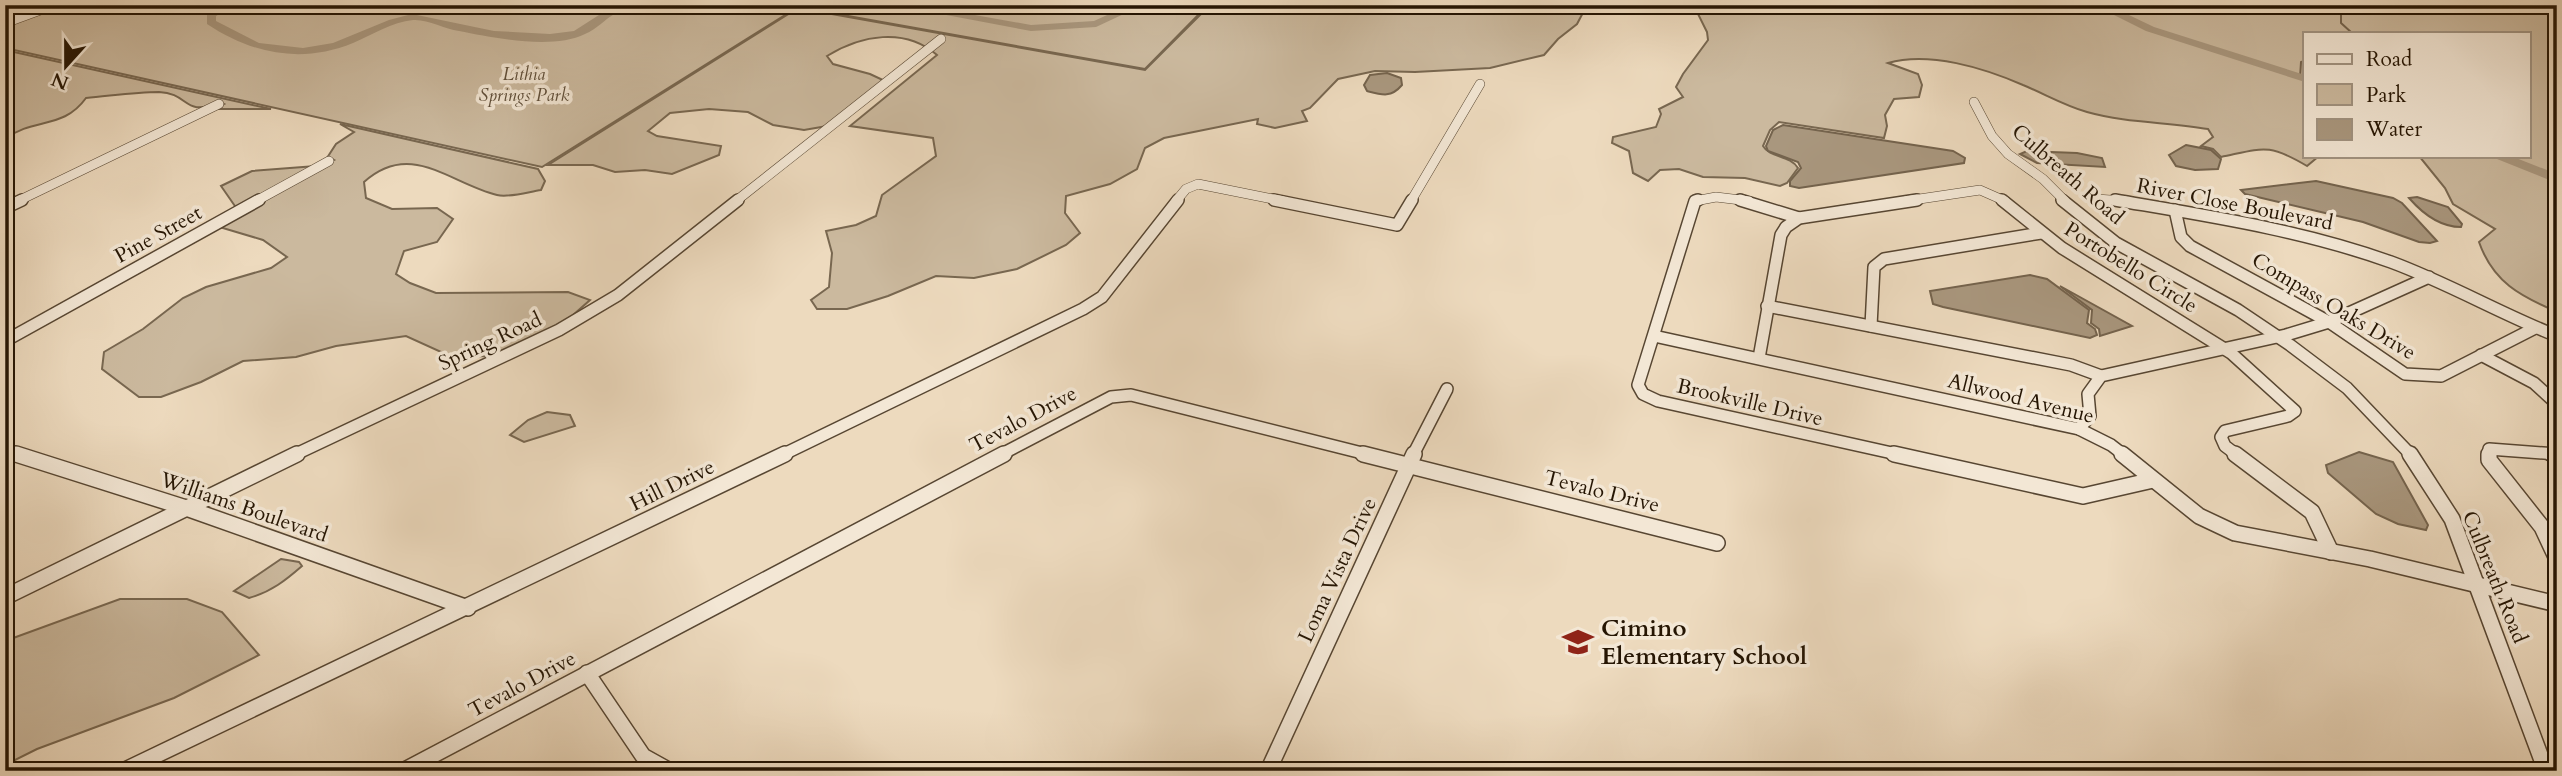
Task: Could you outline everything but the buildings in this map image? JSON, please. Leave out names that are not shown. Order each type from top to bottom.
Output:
[{"type":"street","points":[[5,23],[54,5]]},
{"type":"street","name":"Spring Road","points":[[5,597],[559,330],[618,295],[941,39]]},
{"type":"street","points":[[1198,184],[1397,225],[1480,84]]},
{"type":"street","name":"Culbreath Road","points":[[1974,102],[1993,136],[2008,154],[2043,179],[2116,243],[2224,303],[2278,337],[2347,388],[2412,456],[2452,519],[2546,771]]},
{"type":"street","points":[[5,208],[219,104]]},
{"type":"street","name":"Pine Street","points":[[5,341],[329,161]]},
{"type":"street","name":"Hill Drive","points":[[123,771],[468,608],[1083,309],[1102,297],[1186,190],[1198,184]]},
{"type":"street","name":"Portobello Circle","points":[[1799,218],[1980,190],[1994,193],[2041,233],[2110,281],[2165,310],[2225,349],[2288,402],[2295,411],[2288,416],[2225,431],[2221,437],[2225,446],[2312,512],[2331,552]]},
{"type":"street","name":"Brookville Drive","points":[[1799,218],[1776,208],[1710,196],[1695,201],[1638,385],[1643,394],[1658,401],[2083,496],[2153,480]]},
{"type":"street","name":"River Close Boulevard","points":[[2096,199],[2105,198],[2304,234],[2393,262],[2557,336]]},
{"type":"street","name":"Compass Oaks Drive","points":[[2175,211],[2181,237],[2190,246],[2329,322],[2404,374],[2441,376],[2535,328]]},
{"type":"street","points":[[1759,358],[1781,235],[1786,227],[1799,218]]},
{"type":"street","points":[[1871,326],[1874,267],[1884,259],[2041,233]]},
{"type":"street","points":[[1767,306],[2071,365],[2101,376],[2278,337],[2329,322],[2429,277]]},
{"type":"street","name":"Allwood Avenue","points":[[1654,337],[2079,429],[2111,445],[2199,516],[2235,533],[2477,584],[2557,604]]},
{"type":"street","points":[[2481,355],[2535,383],[2554,398],[2557,404]]},
{"type":"street","points":[[2079,429],[2090,416],[2088,394],[2101,376]]},
{"type":"street","name":"Loma Vista Drive","points":[[1268,771],[1409,463],[1447,389]]},
{"type":"street","name":"Tevalo Drive","points":[[403,771],[1111,397],[1131,395],[1717,542]]},
{"type":"street","points":[[2557,454],[2489,449],[2489,460],[2549,528],[2557,559]]},
{"type":"street","name":"Williams Boulevard","points":[[5,450],[186,508],[468,608]]},
{"type":"street","points":[[587,673],[643,756],[670,771]]},
{"type":"green space","name":"Lithia Springs Park","points":[[58,5],[1208,5],[1145,69],[798,7],[542,167],[5,48],[5,25]]},
{"type":"green space","points":[[1210,5],[1586,7],[1577,24],[1544,55],[1490,68],[1375,71],[1338,79],[1310,108],[1302,111],[1307,121],[1275,128],[1257,124],[1258,119],[1164,138],[1145,148],[1137,169],[1110,184],[1066,196],[1065,213],[1080,233],[1066,245],[1017,269],[974,278],[936,276],[847,309],[817,309],[811,300],[829,287],[832,253],[826,231],[856,225],[876,216],[882,195],[936,156],[933,138],[850,126],[937,55],[924,46],[911,40],[883,37],[854,43],[827,56],[833,64],[885,81],[827,126],[804,130],[773,125],[748,112],[709,109],[670,113],[648,131],[657,136],[721,146],[719,155],[672,174],[645,170],[615,172],[593,165],[548,165],[798,8],[1145,70]]},
{"type":"green space","points":[[1694,5],[2557,5],[2557,312],[2531,300],[2500,278],[2479,242],[2495,229],[2453,204],[2445,188],[2421,158],[2530,158],[2530,32],[2303,32],[2303,158],[2317,158],[2307,166],[2283,154],[2266,150],[2221,157],[2213,149],[2201,146],[2213,137],[2208,129],[2102,116],[2070,106],[1974,67],[1921,59],[1888,63],[1918,74],[1922,85],[1919,97],[1894,99],[1885,115],[1887,126],[1884,138],[1779,122],[1770,130],[1763,146],[1770,153],[1790,161],[1798,168],[1787,183],[1780,186],[1745,178],[1703,177],[1679,169],[1660,170],[1648,181],[1633,173],[1629,151],[1612,143],[1613,137],[1656,127],[1661,114],[1659,109],[1683,97],[1676,87],[1708,40],[1698,14],[1700,6]]},
{"type":"green space","points":[[5,50],[271,109],[213,109],[224,104],[220,102],[199,107],[169,93],[159,92],[86,98],[68,115],[16,132],[5,139]]},
{"type":"green space","points":[[340,124],[538,169],[545,181],[541,190],[502,196],[414,164],[381,170],[364,182],[366,198],[392,209],[437,208],[453,219],[437,242],[404,251],[396,274],[410,283],[436,293],[568,292],[590,300],[564,323],[492,356],[452,357],[406,336],[336,346],[296,357],[243,361],[201,382],[161,397],[139,397],[102,369],[104,352],[143,329],[183,298],[206,287],[271,268],[287,257],[263,240],[216,226],[334,160],[330,158],[325,161],[336,144],[354,132]]},
{"type":"green space","points":[[316,166],[237,209],[221,186],[252,171]]},
{"type":"green space","points":[[547,412],[570,415],[575,426],[524,442],[510,435],[528,420]]},
{"type":"green space","points":[[281,559],[299,562],[302,566],[278,585],[249,598],[234,591]]},
{"type":"green space","points":[[120,599],[187,599],[222,612],[259,655],[174,698],[37,749],[5,765],[5,641]]},
{"type":"water","points":[[1387,73],[1401,78],[1402,85],[1398,89],[1386,94],[1367,91],[1364,85],[1370,75]]},
{"type":"water","points":[[1783,125],[1953,151],[1965,158],[1964,163],[1799,188],[1790,186],[1790,181],[1801,168],[1798,162],[1768,151],[1766,146],[1773,130]]},
{"type":"water","points":[[2186,145],[2211,150],[2221,159],[2218,169],[2195,170],[2176,166],[2169,155]]},
{"type":"water","points":[[2027,151],[2077,153],[2102,158],[2105,167],[2037,163],[2020,154]]},
{"type":"water","points":[[2316,181],[2393,198],[2402,203],[2437,241],[2419,242],[2363,222],[2245,194],[2241,190]]},
{"type":"water","points":[[2417,197],[2448,207],[2462,224],[2461,227],[2446,225],[2426,214],[2409,198]]},
{"type":"water","points":[[2030,275],[2047,279],[2089,310],[2087,323],[2095,329],[2097,335],[2090,338],[1943,307],[1933,304],[1930,291]]},
{"type":"water","points":[[2060,286],[2132,326],[2100,336],[2099,329],[2091,323],[2092,310]]},
{"type":"water","points":[[2359,452],[2393,462],[2428,525],[2426,530],[2398,524],[2376,514],[2328,473],[2326,465]]},
{"type":"waterway","points":[[231,5],[211,15],[211,22],[255,45],[286,51],[337,45],[392,22],[417,17],[494,34],[536,38],[572,36],[584,31],[612,11],[630,5]]},
{"type":"waterway","points":[[839,5],[899,6],[941,11],[1031,28],[1096,24],[1138,5]]},
{"type":"waterway","points":[[2099,5],[2150,29],[2303,78]]},
{"type":"waterway","points":[[2345,5],[2341,10],[2341,23],[2351,32]]},
{"type":"waterway","points":[[2300,78],[2303,62]]},
{"type":"waterway","points":[[2506,158],[2557,179]]},
{"type":"place","name":"Cimino Elementary School","points":[[1578,642]]}]
